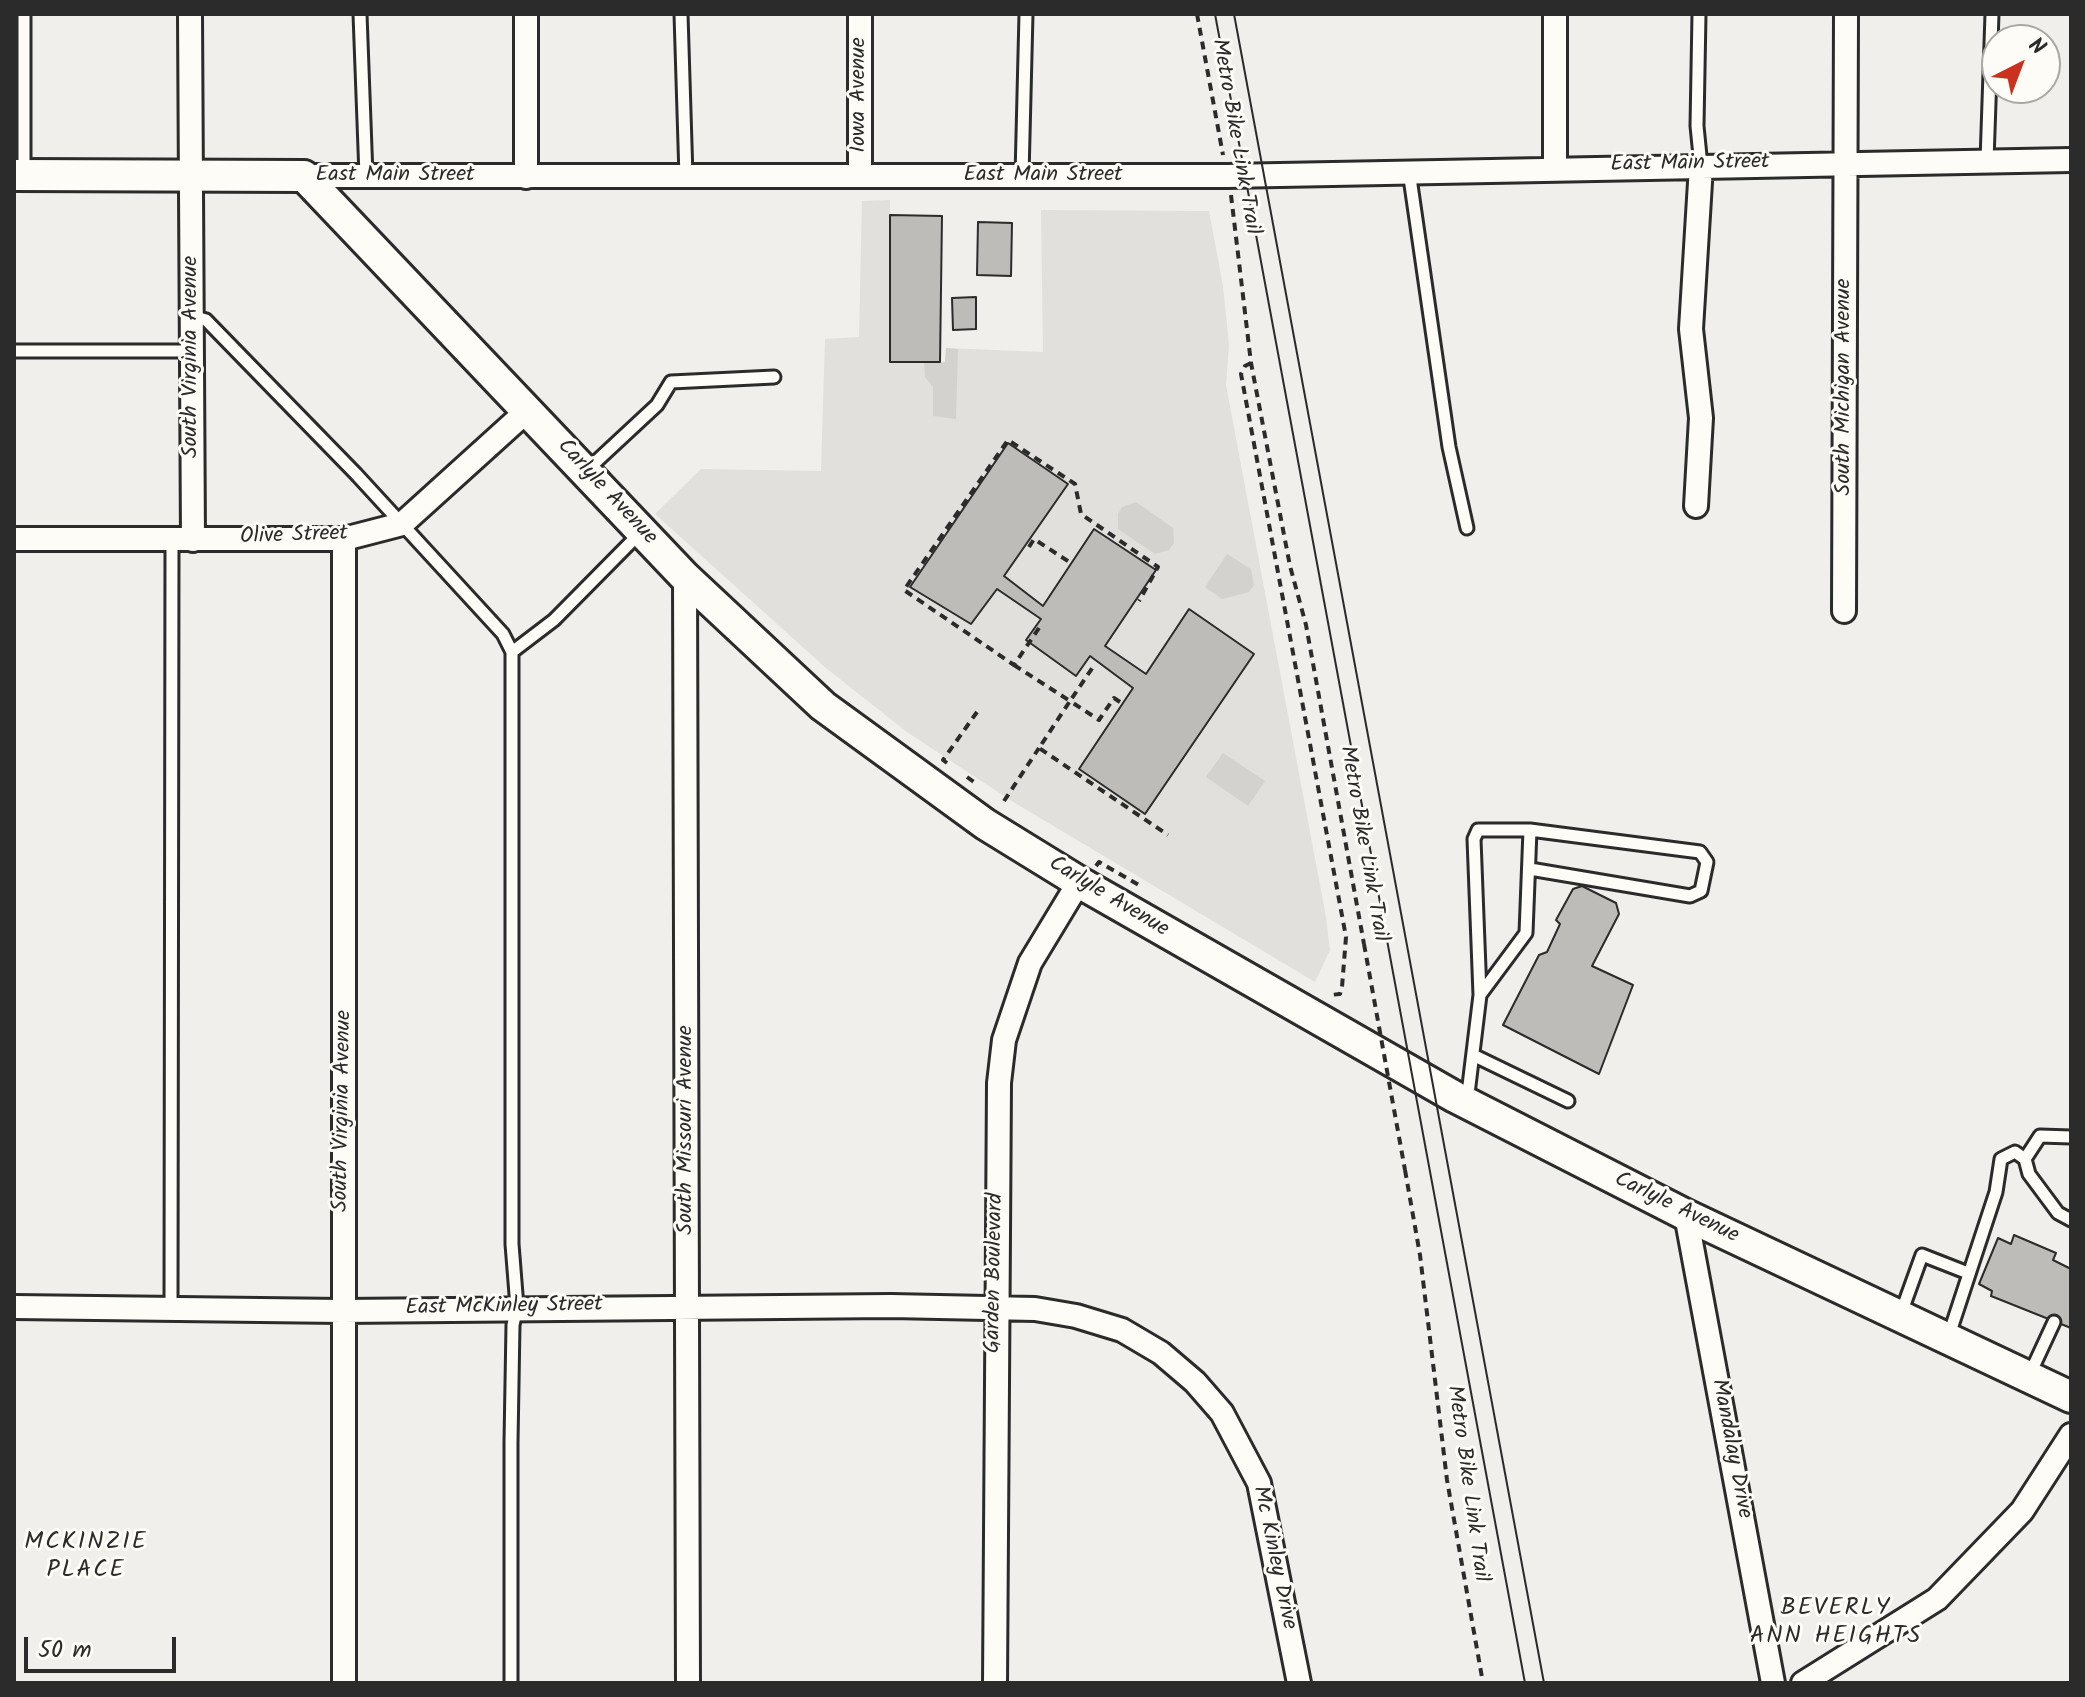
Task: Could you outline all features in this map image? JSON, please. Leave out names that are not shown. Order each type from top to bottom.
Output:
[{"type":"main road","name":"East Main Street","points":[[19,175],[304,176]]},
{"type":"main road","name":"Carlyle Avenue","points":[[304,176],[685,577],[823,706],[985,824],[1082,884],[1467,1103],[1686,1215],[2071,1397]]},
{"type":"street","name":"South Virginia Avenue","points":[[183,540],[192,351],[190,14]]},
{"type":"street","points":[[526,14],[526,177]]},
{"type":"street","name":"Iowa Avenue","points":[[860,14],[860,176]]},
{"type":"street","points":[[1555,14],[1555,167]]},
{"type":"street","name":"South Michigan Avenue","points":[[1844,611],[1846,14]]},
{"type":"street","name":"East Main Street","points":[[304,176],[1227,176],[1555,167],[2071,160]]},
{"type":"street","points":[[1696,506],[1701,418],[1691,329],[1701,166]]},
{"type":"street","name":"Olive Street","points":[[14,539],[344,539],[402,524],[528,410]]},
{"type":"street","name":"South Virginia Avenue","points":[[344,539],[344,1683]]},
{"type":"street","name":"South Missouri Avenue","points":[[685,577],[688,1683]]},
{"type":"street","name":"Garden Boulevard","points":[[995,1683],[995,1308],[999,1083],[1004,1040],[1030,963],[1082,884]]},
{"type":"street","name":"Mandalay Drive","points":[[1686,1215],[1773,1683]]},
{"type":"street","name":"East McKinley Street","points":[[14,1307],[342,1311],[517,1307],[995,1308]]},
{"type":"street","name":"Mc Kinley Drive","points":[[995,1308],[1076,1316],[1122,1330],[1161,1353],[1195,1382],[1222,1413],[1259,1483],[1299,1683]]},
{"type":"street","points":[[1803,1683],[1937,1599],[2022,1511],[2071,1435]]},
{"type":"lane","points":[[19,175],[24,14]]},
{"type":"lane","points":[[360,14],[366,176]]},
{"type":"lane","points":[[681,14],[686,177]]},
{"type":"lane","points":[[1022,176],[1026,14]]},
{"type":"lane","points":[[1699,14],[1697,126],[1701,166]]},
{"type":"lane","points":[[1987,161],[1992,14]]},
{"type":"lane","points":[[1408,171],[1449,447],[1467,528]]},
{"type":"lane","points":[[192,316],[206,320],[402,524],[503,634],[512,652],[512,1244],[517,1307],[513,1325],[511,1442],[511,1683]]},
{"type":"lane","points":[[14,351],[192,351]]},
{"type":"lane","points":[[585,471],[657,405],[671,382],[774,377]]},
{"type":"lane","points":[[512,652],[554,620],[642,531]]},
{"type":"lane","points":[[171,1307],[183,540]]},
{"type":"lane","points":[[1467,1103],[1480,995],[1475,834],[1484,827],[1530,830],[1700,852],[1707,862],[1701,891],[1690,896],[1530,869]]},
{"type":"lane","points":[[1480,995],[1526,933],[1530,830]]},
{"type":"lane","points":[[1475,1056],[1568,1101]]},
{"type":"lane","points":[[2025,1159],[2040,1136],[2071,1137]]},
{"type":"lane","points":[[1948,1339],[1996,1192],[2001,1159],[2015,1152],[2025,1159],[2029,1174],[2058,1213],[2071,1220]]},
{"type":"lane","points":[[1900,1316],[1922,1255],[1968,1273]]},
{"type":"lane","points":[[2028,1377],[2054,1322]]},
{"type":"path","name":"Metro Bike Link Trail","points":[[1197,14],[1227,176],[1251,363],[1290,566],[1306,625],[1420,1255],[1449,1496],[1483,1683]]},
{"type":"path","points":[[1251,363],[1245,366],[1241,374],[1346,937],[1346,963],[1340,994],[1330,995],[1316,988]]},
{"type":"path","points":[[1120,702],[1114,698],[1099,720],[904,590],[1008,440],[1075,484],[1081,514],[1158,567],[1139,601]]},
{"type":"path","points":[[1029,547],[1034,539],[1071,563]]},
{"type":"path","points":[[1014,665],[1039,628]]},
{"type":"path","points":[[1004,801],[1095,664]]},
{"type":"path","points":[[977,712],[943,760],[978,785]]},
{"type":"path","points":[[1039,748],[1168,835]]},
{"type":"path","points":[[1082,884],[1099,862],[1140,885]]},
{"type":"shaded area","points":[[890,200],[890,362],[945,362],[946,348],[1043,352],[1041,210],[1209,211],[1223,286],[1229,345],[1226,385],[1326,917],[1330,950],[1315,982],[1010,800],[907,732],[826,668],[655,514],[701,469],[821,471],[825,339],[859,337],[862,201]]},
{"type":"shaded area","points":[[946,348],[958,349],[956,419],[933,416],[933,387],[925,377],[924,362],[945,362]]},
{"type":"shaded area","points":[[1136,502],[1173,528],[1174,543],[1169,550],[1155,554],[1118,529],[1118,514],[1122,507]]},
{"type":"shaded area","points":[[1227,554],[1251,569],[1254,585],[1249,592],[1222,599],[1205,587]]},
{"type":"shaded area","points":[[1223,753],[1265,781],[1248,806],[1206,777]]},
{"type":"building","points":[[890,215],[942,216],[940,362],[890,362]]},
{"type":"building","points":[[978,222],[1012,223],[1011,276],[977,275]]},
{"type":"building","points":[[976,297],[976,329],[953,330],[952,298]]},
{"type":"building","points":[[1008,443],[1068,484],[1004,576],[1043,606],[1094,529],[1156,570],[1105,646],[1146,674],[1189,609],[1254,654],[1145,814],[1079,769],[1133,688],[1090,656],[1076,676],[1026,640],[1041,619],[997,589],[971,624],[910,587]]},
{"type":"building","points":[[1582,886],[1616,903],[1619,914],[1592,966],[1633,985],[1599,1074],[1503,1025],[1539,955],[1547,952],[1560,924],[1556,920],[1573,889]]},
{"type":"building","points":[[2014,1235],[2056,1253],[2053,1260],[2071,1269],[2071,1328],[1991,1296],[1992,1291],[1979,1284],[1998,1238],[2011,1244]]},
{"type":"tram line","points":[[1215,14],[1525,1683]]},
{"type":"tram line","points":[[1234,14],[1544,1683]]},
{"type":"district","name":"MCKINZIE PLACE","points":[[86,1558]]},
{"type":"district","name":"BEVERLY ANN HEIGHTS","points":[[1836,1624]]}]
